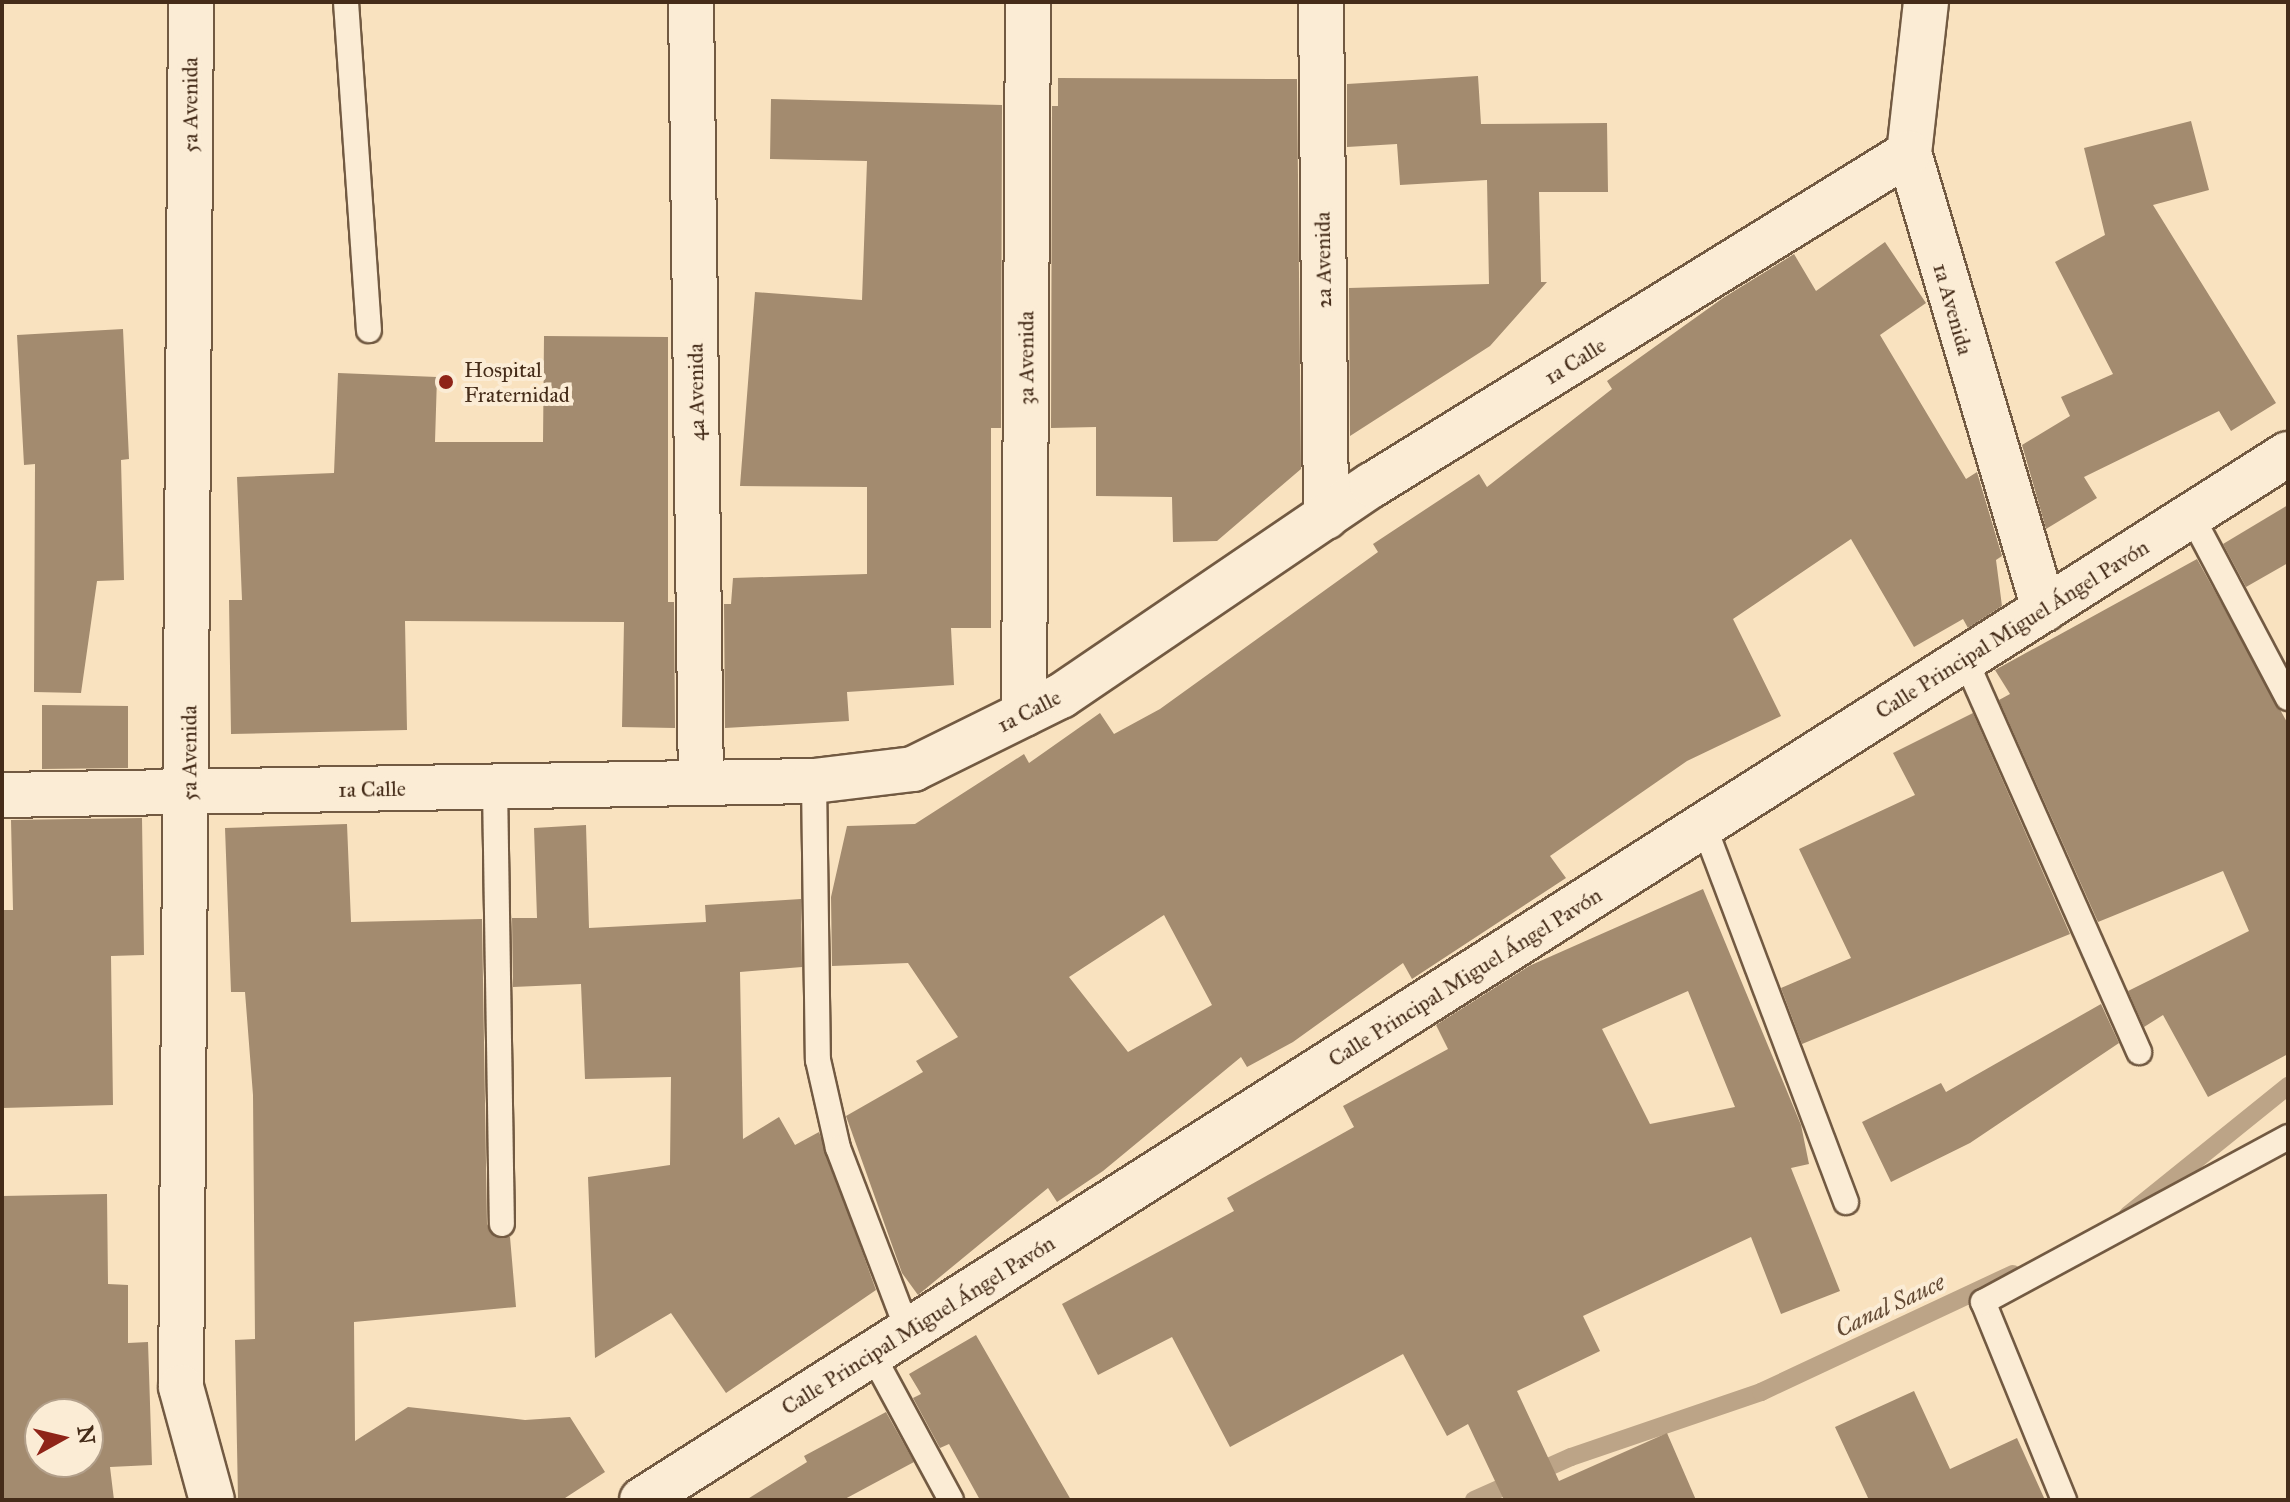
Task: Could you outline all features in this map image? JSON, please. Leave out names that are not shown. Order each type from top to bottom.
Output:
[{"type":"street","name":"5a Avenida","points":[[191,2],[189,792],[181,1387],[212,1500]]},
{"type":"street","name":"4a Avenida","points":[[691,2],[701,783]]},
{"type":"street","name":"3a Avenida","points":[[1024,714],[1028,2]]},
{"type":"street","name":"2a Avenida","points":[[1321,2],[1326,517]]},
{"type":"street","name":"1a Avenida","points":[[1926,2],[1909,153],[2044,609]]},
{"type":"street","name":"1a Calle","points":[[2,795],[814,781],[913,769],[1061,696],[1326,517],[1909,153]]},
{"type":"street","name":"Calle Principal Miguel Ángel Pavón","points":[[642,1500],[2288,454]]},
{"type":"lane","points":[[346,2],[369,330]]},
{"type":"lane","points":[[2191,515],[2288,698]]},
{"type":"lane","points":[[1965,659],[2139,1052]]},
{"type":"lane","points":[[814,781],[818,1060],[838,1148],[908,1331]]},
{"type":"lane","points":[[495,786],[502,1224]]},
{"type":"lane","points":[[1704,826],[1846,1202]]},
{"type":"lane","points":[[2064,1500],[1983,1302],[2288,1137]]},
{"type":"lane","points":[[872,1354],[951,1500]]},
{"type":"building","points":[[1478,76],[1481,124],[1607,123],[1608,192],[1539,192],[1541,282],[1547,282],[1490,346],[1350,436],[1349,288],[1489,284],[1487,180],[1400,185],[1397,144],[1347,147],[1347,84]]},
{"type":"building","points":[[1058,78],[1297,79],[1301,469],[1217,541],[1173,542],[1172,497],[1096,496],[1096,427],[1051,428],[1052,106],[1058,106]]},
{"type":"building","points":[[771,99],[1002,105],[1001,428],[991,428],[991,628],[951,628],[954,685],[847,692],[849,721],[725,728],[724,604],[731,604],[733,578],[867,574],[867,487],[740,486],[755,292],[862,300],[867,161],[770,159]]},
{"type":"building","points":[[2191,121],[2209,190],[2153,205],[2276,403],[2231,431],[2219,411],[2084,477],[2097,498],[2046,529],[2022,445],[2070,416],[2061,397],[2113,374],[2055,262],[2105,235],[2084,148]]},
{"type":"building","points":[[1885,242],[1926,303],[1880,335],[1966,479],[1977,472],[2002,556],[1996,560],[2002,606],[1968,628],[1963,619],[1914,647],[1851,539],[1733,619],[1781,716],[1687,761],[1550,856],[1566,878],[1412,979],[1403,963],[1293,1042],[1247,1067],[1241,1057],[1103,1171],[1057,1202],[1048,1188],[918,1295],[902,1273],[846,1116],[923,1072],[916,1061],[958,1037],[908,963],[832,966],[831,897],[847,826],[915,824],[1024,754],[1029,763],[1100,713],[1114,734],[1160,709],[1378,552],[1373,544],[1479,474],[1487,487],[1612,389],[1607,381],[1723,298],[1794,254],[1816,291]],"holes":[[[1164,915],[1212,1005],[1128,1052],[1069,977]]]},
{"type":"building","points":[[123,329],[129,459],[121,460],[124,580],[97,581],[81,693],[34,692],[35,464],[24,465],[17,335]]},
{"type":"building","points":[[544,336],[668,337],[668,602],[674,602],[675,728],[622,727],[624,622],[405,621],[407,730],[231,734],[229,600],[242,600],[237,477],[334,473],[338,373],[437,377],[435,442],[543,442]]},
{"type":"building","points":[[2288,505],[2288,563],[2246,587],[2223,544]]},
{"type":"building","points":[[2197,559],[2288,724],[2288,1054],[2208,1097],[2163,1015],[2144,1027],[2128,991],[2249,931],[2223,871],[2098,922],[1999,700],[2010,694],[1995,670]]},
{"type":"building","points":[[42,705],[128,706],[128,768],[42,769]]},
{"type":"building","points":[[1973,713],[2070,934],[1802,1044],[1781,988],[1851,958],[1799,849],[1915,795],[1893,753]]},
{"type":"building","points":[[142,818],[144,955],[111,956],[113,1105],[2,1108],[2,910],[13,910],[11,820]]},
{"type":"building","points":[[347,824],[351,922],[482,919],[487,1224],[495,1237],[510,1237],[516,1307],[354,1322],[355,1441],[408,1407],[525,1420],[570,1417],[605,1472],[562,1500],[238,1500],[235,1340],[255,1339],[253,1095],[245,992],[231,992],[225,828]]},
{"type":"building","points":[[586,825],[589,928],[706,922],[705,905],[801,899],[802,967],[740,972],[743,1139],[779,1117],[795,1145],[819,1132],[876,1290],[726,1393],[671,1313],[595,1358],[588,1177],[670,1165],[671,1077],[585,1079],[581,984],[513,987],[512,918],[537,918],[534,828]]},
{"type":"building","points":[[1703,889],[1801,1125],[1809,1164],[1791,1168],[1840,1291],[1781,1314],[1751,1237],[1583,1316],[1600,1351],[1517,1391],[1559,1481],[1667,1433],[1696,1500],[1504,1500],[1468,1424],[1447,1436],[1403,1354],[1230,1447],[1172,1337],[1098,1375],[1062,1304],[1234,1211],[1227,1198],[1354,1127],[1343,1106],[1448,1049],[1436,1025],[1529,966]],"holes":[[[1688,991],[1735,1107],[1650,1124],[1602,1029]]]},
{"type":"building","points":[[2101,1004],[2119,1043],[1970,1143],[1891,1182],[1862,1122],[1941,1083],[1946,1092]]},
{"type":"building","points":[[107,1194],[108,1284],[128,1285],[128,1343],[148,1342],[152,1465],[110,1467],[114,1500],[2,1500],[2,1196]]},
{"type":"building","points":[[976,1335],[1071,1500],[980,1500],[949,1444],[940,1448],[913,1398],[921,1394],[909,1374]]},
{"type":"building","points":[[1914,1391],[1950,1469],[2017,1438],[2045,1500],[1869,1500],[1835,1427]]},
{"type":"building","points":[[886,1412],[914,1462],[843,1500],[746,1500],[807,1462],[804,1456]]},
{"type":"waterway","name":"Canal Sauce","points":[[2128,1215],[2288,1086]]},
{"type":"waterway","name":"Canal Sauce","points":[[1474,1500],[1571,1457],[1761,1392],[2013,1274]]},
{"type":"place","name":"Hospital Fraternidad","points":[[446,382]]}]
